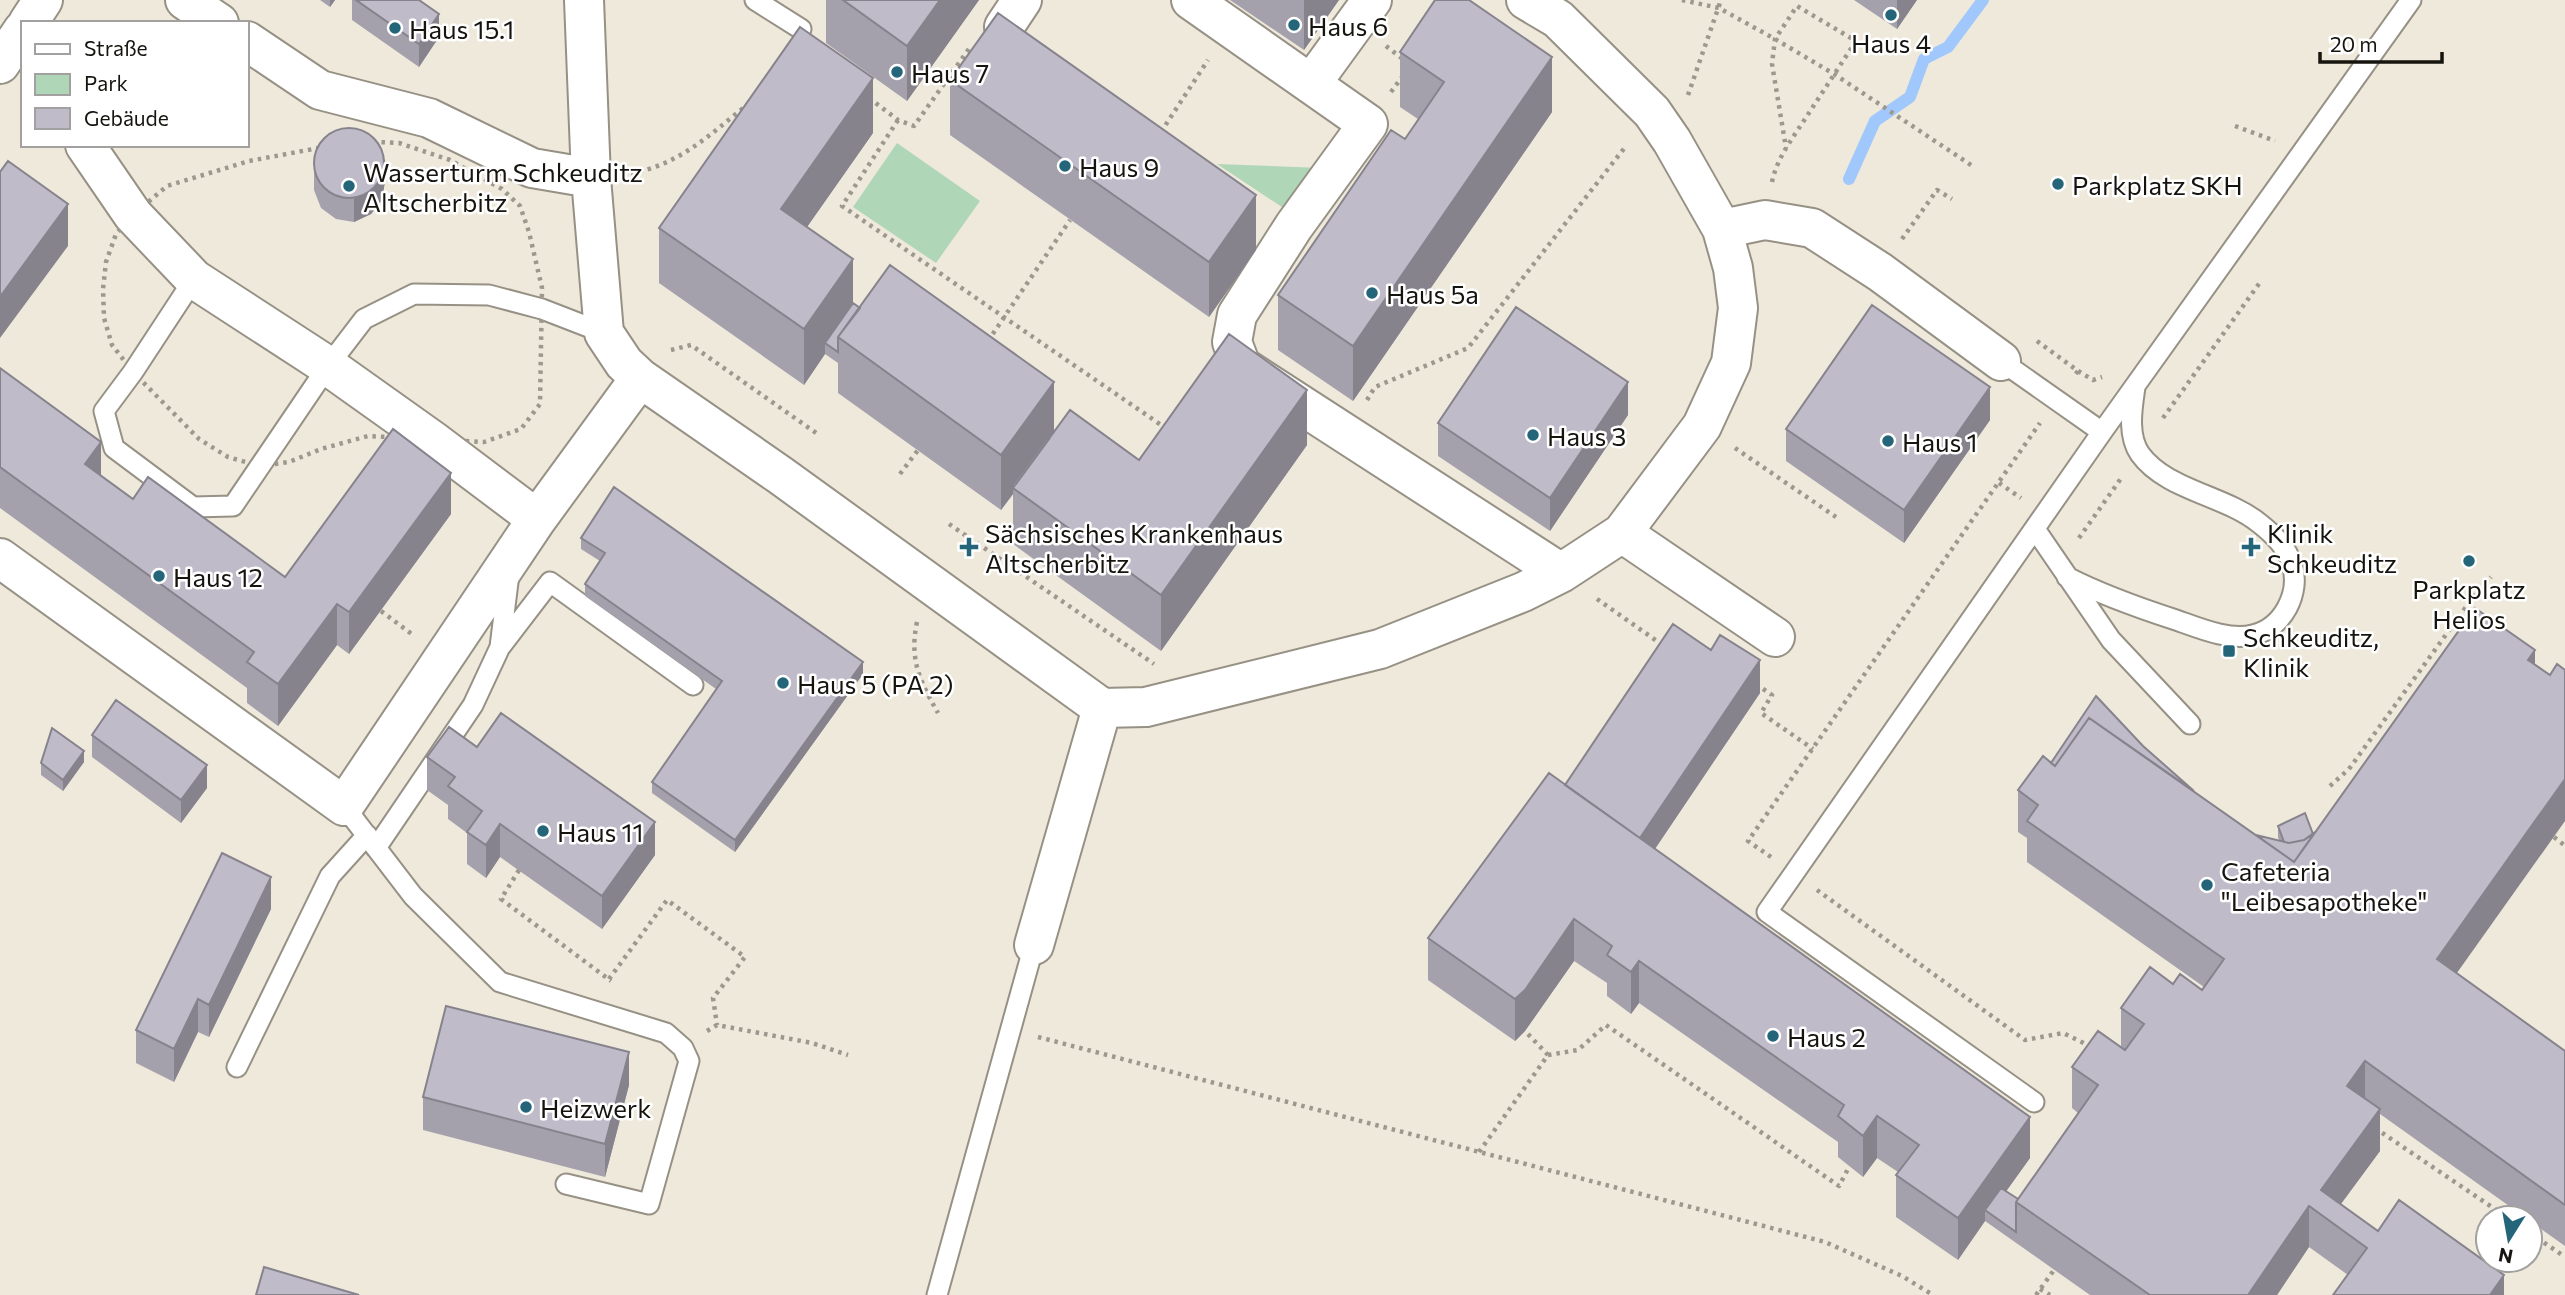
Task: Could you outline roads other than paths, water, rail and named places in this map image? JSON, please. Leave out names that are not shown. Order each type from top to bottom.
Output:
[{"type":"street","points":[[30,21],[43,0]]},
{"type":"street","points":[[185,0],[216,21]]},
{"type":"street","points":[[0,558],[363,830],[510,562],[537,519],[623,358],[591,178],[584,0]]},
{"type":"street","points":[[1191,0],[1368,124],[1294,226],[1237,315],[1232,342],[1241,366],[1561,573]]},
{"type":"street","points":[[623,358],[1102,708],[1146,707],[1380,649],[1523,592],[1561,573],[1622,533],[1702,426],[1731,363],[1738,308],[1733,268],[1723,229],[1662,127],[1558,19],[1526,0]]},
{"type":"street","points":[[1311,84],[1364,12]]},
{"type":"street","points":[[248,42],[320,90],[429,118],[532,168],[591,178]]},
{"type":"street","points":[[86,147],[133,215],[194,279],[328,366],[537,519]]},
{"type":"street","points":[[1723,229],[1765,220],[1812,228],[1880,272],[2001,361]]},
{"type":"street","points":[[1622,533],[1776,636]]},
{"type":"street","points":[[1034,945],[1102,708]]},
{"type":"lane","points":[[755,0],[801,29]]},
{"type":"lane","points":[[2034,1102],[1768,912],[2102,432],[2411,0]]},
{"type":"lane","points":[[194,279],[104,411],[114,448],[193,507],[233,506],[364,318],[414,294],[489,295],[542,309],[623,358]]},
{"type":"lane","points":[[2001,361],[2102,432]]},
{"type":"lane","points":[[2067,577],[2113,599],[2180,622],[2235,636],[2250,636],[2267,631],[2279,621],[2288,607],[2294,577],[2292,564],[2277,540],[2259,523],[2235,507],[2179,484],[2161,473],[2139,452],[2131,425],[2135,386]]},
{"type":"lane","points":[[2035,529],[2110,640],[2190,724]]},
{"type":"lane","points":[[500,647],[510,562]]},
{"type":"lane","points":[[237,1067],[330,876],[363,830],[473,705],[500,647],[550,582],[693,685]]},
{"type":"lane","points":[[363,830],[413,896],[500,982],[666,1032],[683,1048],[689,1061],[649,1205],[566,1184]]},
{"type":"lane","points":[[937,1295],[1034,945]]},
{"type":"waterway","points":[[1849,179],[1875,121],[1910,97],[1924,59],[1948,47],[1983,0]]},
{"type":"place","name":"Haus 4","points":[[1891,15]]},
{"type":"place","name":"Haus 6","points":[[1294,25]]},
{"type":"place","name":"Haus 15.1","points":[[395,28]]},
{"type":"place","name":"Haus 7","points":[[897,72]]},
{"type":"place","name":"Haus 9","points":[[1065,166]]},
{"type":"place","name":"Parkplatz SKH","points":[[2058,184]]},
{"type":"place","name":"Wasserturm Schkeuditz Altscherbitz","points":[[349,186]]},
{"type":"place","name":"Haus 5a","points":[[1372,293]]},
{"type":"place","name":"Haus 3","points":[[1533,435]]},
{"type":"place","name":"Haus 1","points":[[1888,441]]},
{"type":"place","name":"Sächsisches Krankenhaus Altscherbitz","points":[[969,547]]},
{"type":"place","name":"Klinik Schkeuditz","points":[[2251,547]]},
{"type":"place","name":"Parkplatz Helios","points":[[2469,561]]},
{"type":"place","name":"Haus 12","points":[[159,576]]},
{"type":"place","name":"Schkeuditz, Klinik","points":[[2229,651]]},
{"type":"place","name":"Haus 5 (PA 2)","points":[[783,683]]},
{"type":"place","name":"Haus 11","points":[[543,831]]},
{"type":"place","name":"Cafeteria \"Leibesapotheke\"","points":[[2207,885]]},
{"type":"place","name":"Haus 2","points":[[1773,1036]]},
{"type":"place","name":"Heizwerk","points":[[526,1107]]}]
